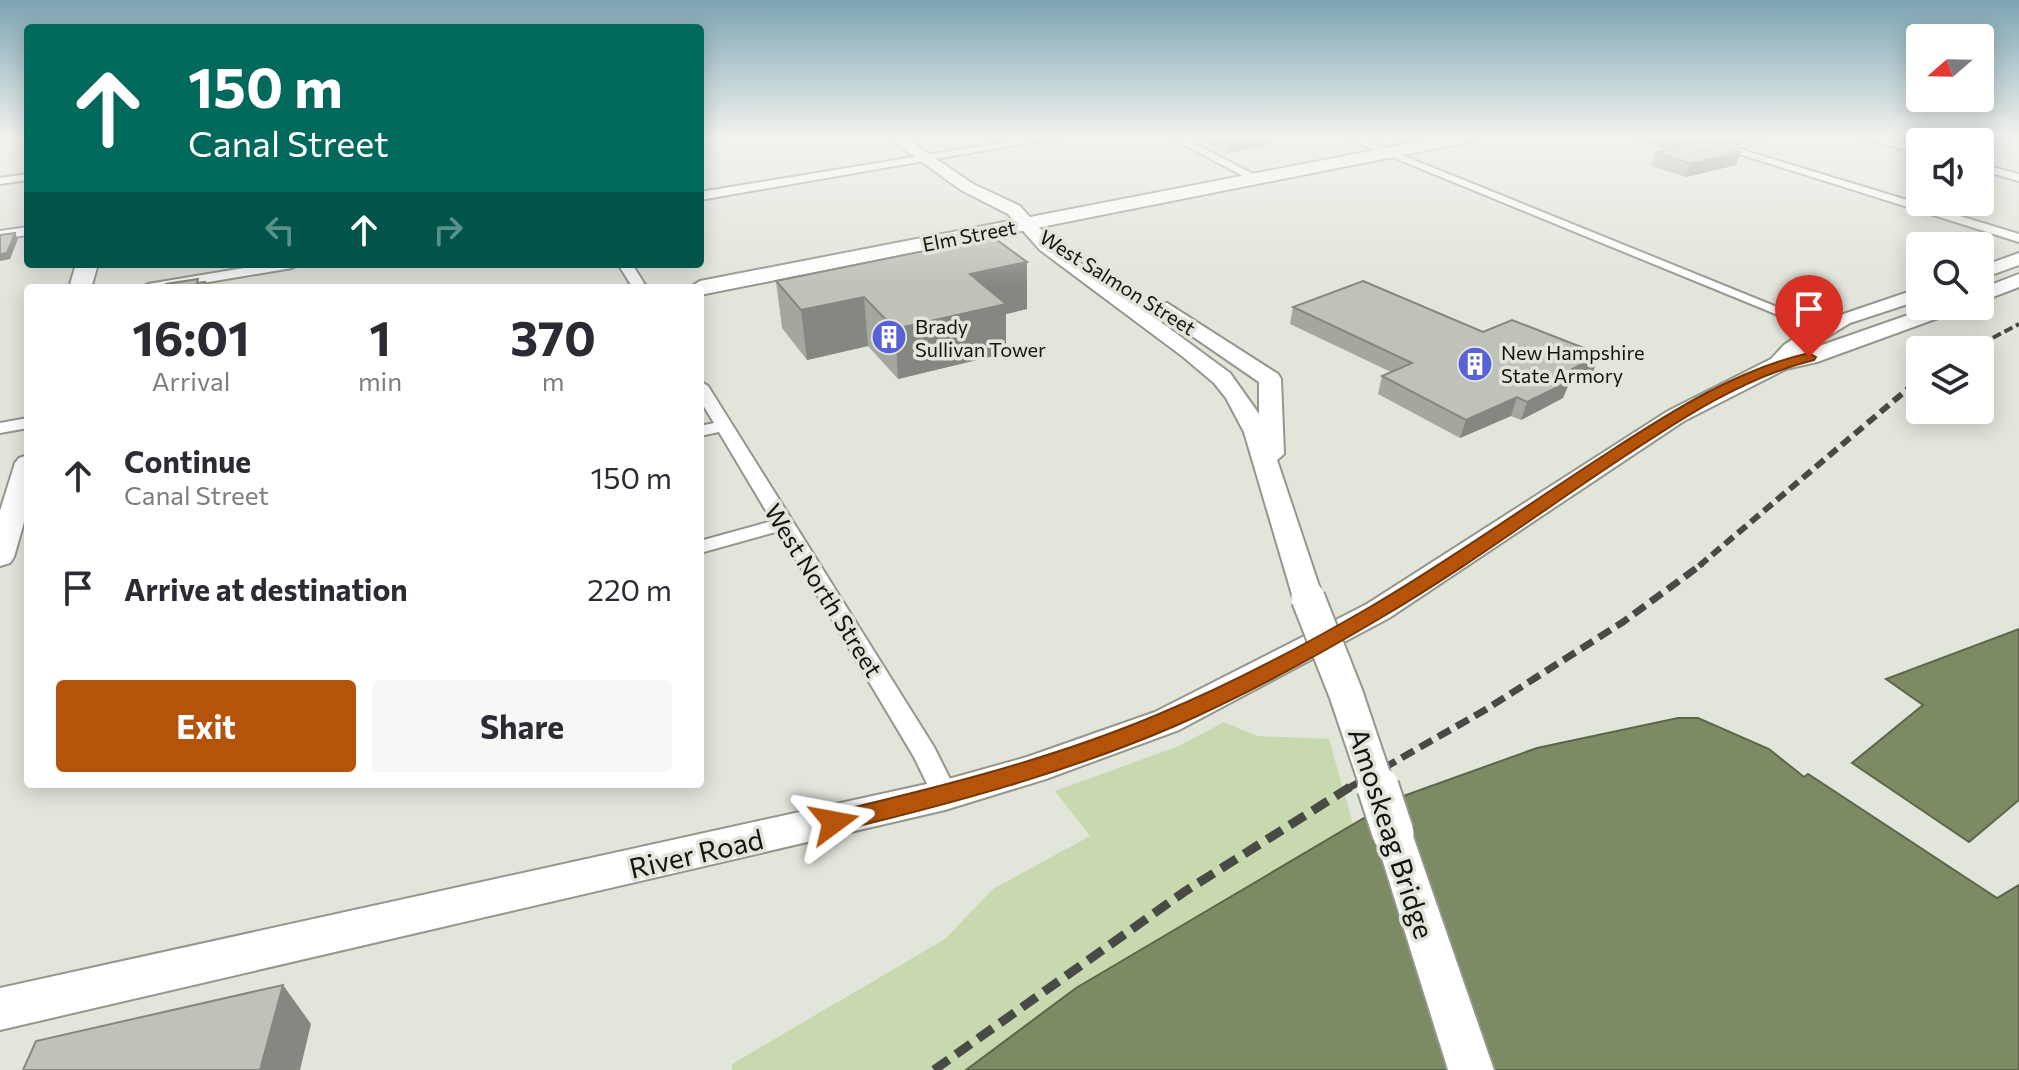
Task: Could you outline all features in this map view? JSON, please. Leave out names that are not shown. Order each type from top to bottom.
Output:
[{"type":"main road","name":"Elm Street","points":[[704,287],[1216,186]]},
{"type":"street","points":[[704,195],[759,186]]},
{"type":"street","points":[[965,186],[1008,206],[1027,224]]},
{"type":"street","points":[[1469,186],[1822,328]]},
{"type":"street","points":[[1850,186],[2019,238]]},
{"type":"street","name":"West Salmon Street","points":[[1027,224],[1046,246],[1190,351],[1222,378],[1247,413],[1271,478],[1308,598]]},
{"type":"street","name":"West Salmon Street","points":[[1027,224],[1099,266],[1270,379],[1271,478]]},
{"type":"street","points":[[0,235],[24,232]]},
{"type":"street","points":[[1994,268],[2019,259]]},
{"type":"street","points":[[172,284],[268,268]]},
{"type":"street","points":[[1994,290],[2019,280]]},
{"type":"street","points":[[1779,364],[1802,339],[1822,328],[1906,299]]},
{"type":"street","points":[[1779,364],[1809,357],[1913,320]]},
{"type":"street","name":"River Road","points":[[0,1009],[945,795],[1048,764],[1167,721],[1406,593],[1676,416],[1779,364]]},
{"type":"street","name":"West North Street","points":[[704,393],[925,754],[945,795]]},
{"type":"street","points":[[0,428],[24,424]]},
{"type":"street","points":[[704,430],[723,426]]},
{"type":"street","points":[[0,557],[24,476]]},
{"type":"street","points":[[704,546],[783,524]]},
{"type":"street","name":"Amoskeag Bridge","points":[[1308,598],[1346,694],[1471,1070]]},
{"type":"shaded area","points":[[2019,629],[2019,800],[1969,842],[1852,763],[1923,705],[1886,679]]},
{"type":"shaded area","points":[[1678,718],[1698,718],[1769,749],[1804,777],[1808,774],[1997,898],[2019,885],[2019,1070],[966,1070],[1076,988],[1398,798],[1537,748]]},
{"type":"shaded area","points":[[1224,722],[1257,736],[1329,739],[1353,824],[1076,988],[966,1070],[732,1070],[732,1064],[945,939],[993,889],[1090,836],[1055,791],[1179,746]]},
{"type":"building","points":[[15,233],[7,253],[0,254],[0,235]]},
{"type":"building","points":[[993,237],[1027,262],[970,274],[1006,304],[895,329],[864,297],[801,310],[776,281]]},
{"type":"building","points":[[198,279],[197,283],[205,282],[205,284],[166,284]]},
{"type":"building","name":"New Hampshire State Armory","points":[[1363,281],[1483,332],[1512,320],[1599,354],[1560,376],[1570,381],[1527,402],[1517,397],[1466,420],[1382,376],[1412,363],[1293,307]]},
{"type":"building","points":[[283,985],[260,1070],[23,1070],[36,1041]]},
{"type":"railway","points":[[1994,337],[2019,324]]},
{"type":"railway","points":[[1699,566],[1906,390]]},
{"type":"railway","points":[[1347,789],[1485,710],[1623,622],[1702,564]]},
{"type":"railway","points":[[934,1070],[1184,892],[1350,787]]},
{"type":"place","name":"Brady Sullivan Tower","points":[[889,337]]},
{"type":"place","name":"New Hampshire State Armory","points":[[1475,364]]},
{"type":"route","points":[[834,822],[945,795],[1033,769],[1167,721],[1378,611],[1676,416],[1754,375],[1779,364],[1809,357]]}]
